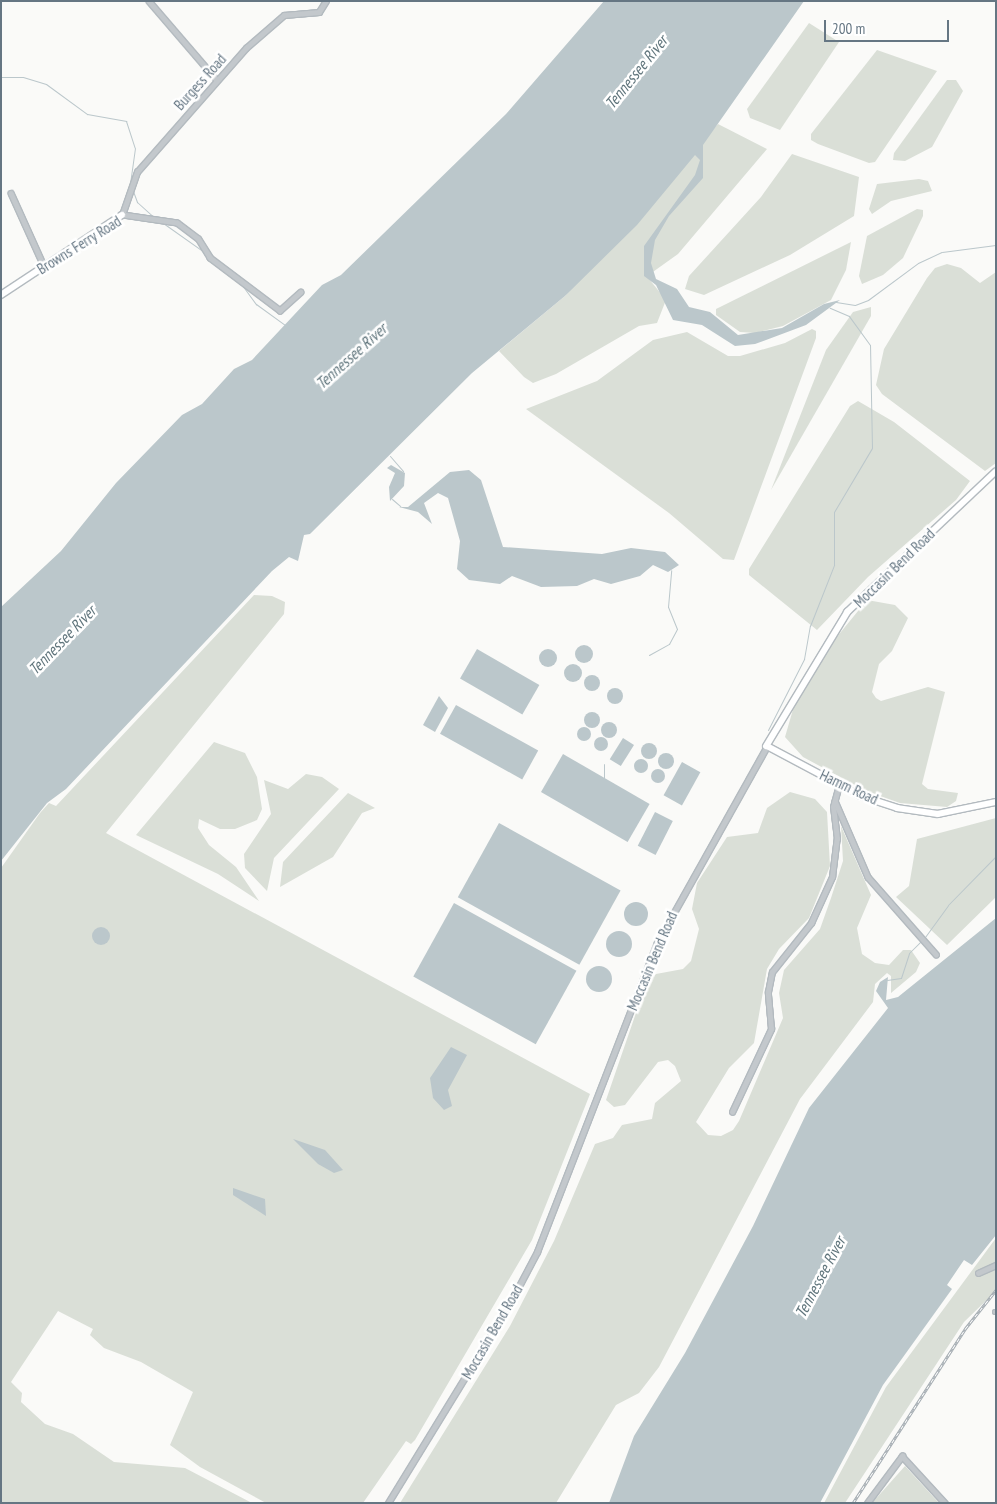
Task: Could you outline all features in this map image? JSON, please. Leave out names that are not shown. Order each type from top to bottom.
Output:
[{"type":"main road","name":"Browns Ferry Road","points":[[1,295],[122,215]]},
{"type":"main road","name":"Moccasin Bend Road","points":[[767,746],[848,612],[996,472]]},
{"type":"main road","name":"Hamm Road","points":[[767,746],[839,784],[897,808],[938,814],[996,802]]},
{"type":"street","points":[[149,1],[217,80]]},
{"type":"street","name":"Burgess Road","points":[[122,215],[137,172],[217,80],[284,15],[319,12],[326,1]]},
{"type":"street","points":[[11,193],[44,266]]},
{"type":"street","name":"Browns Ferry Road","points":[[122,215],[177,222],[198,239],[210,258],[280,311],[301,292]]},
{"type":"street","name":"Moccasin Bend Road","points":[[388,1503],[508,1307],[537,1252],[657,943],[767,746]]},
{"type":"street","points":[[732,1112],[771,1029],[768,992],[772,972],[811,923],[832,878],[837,846],[835,800],[839,784]]},
{"type":"street","points":[[835,800],[868,876],[936,954]]},
{"type":"street","points":[[978,1273],[996,1265]]},
{"type":"street","points":[[867,1503],[902,1456],[945,1503]]},
{"type":"shaded area","points":[[809,23],[839,42],[780,130],[750,118],[747,109]]},
{"type":"shaded area","points":[[877,50],[937,71],[875,162],[869,163],[818,144],[811,140],[811,134]]},
{"type":"shaded area","points":[[947,80],[956,80],[963,91],[932,147],[905,161],[893,160],[894,153]]},
{"type":"shaded area","points":[[718,124],[767,149],[678,254],[650,274],[649,279],[666,300],[657,323],[639,326],[556,374],[533,383],[524,377],[499,351],[565,296]]},
{"type":"shaded area","points":[[792,154],[859,177],[854,216],[790,255],[704,295],[685,289],[689,276],[761,197]]},
{"type":"shaded area","points":[[919,179],[928,181],[932,191],[891,201],[872,214],[869,209],[877,184]]},
{"type":"shaded area","points":[[917,209],[923,210],[923,216],[903,258],[883,275],[862,284],[859,276],[867,236]]},
{"type":"shaded area","points":[[851,242],[846,270],[831,300],[783,326],[755,333],[740,332],[716,315],[716,309]]},
{"type":"shaded area","points":[[947,264],[961,268],[980,283],[996,272],[996,463],[985,471],[882,394],[876,385],[884,349],[927,278],[935,268]]},
{"type":"shaded area","points":[[871,307],[871,316],[771,490],[826,350],[853,312]]},
{"type":"shaded area","points":[[812,329],[816,331],[816,338],[734,560],[723,559],[669,513],[526,409],[597,381],[653,340],[687,332],[728,356],[740,356],[785,343]]},
{"type":"shaded area","points":[[858,401],[894,422],[970,481],[956,500],[868,577],[817,630],[749,575],[749,569],[850,406]]},
{"type":"shaded area","points":[[254,595],[272,596],[285,602],[284,614],[106,833],[590,1094],[532,1240],[415,1440],[411,1444],[406,1441],[363,1503],[266,1503],[200,1467],[170,1445],[193,1392],[141,1362],[104,1348],[90,1335],[93,1329],[58,1311],[11,1382],[22,1393],[21,1402],[45,1424],[73,1434],[114,1462],[185,1468],[252,1503],[1,1503],[1,868],[49,803],[56,806]]},
{"type":"shaded area","points":[[867,600],[895,605],[908,618],[892,651],[879,664],[872,692],[876,698],[881,701],[928,687],[945,692],[922,784],[928,789],[958,793],[956,801],[947,807],[900,803],[866,791],[803,757],[785,737],[794,706],[827,649]]},
{"type":"shaded area","points":[[214,742],[245,753],[257,777],[262,809],[257,820],[235,829],[220,829],[199,819],[198,828],[209,845],[236,867],[259,901],[218,874],[136,835]]},
{"type":"shaded area","points":[[306,774],[322,777],[339,789],[274,858],[267,891],[245,868],[244,854],[271,814],[264,780],[288,789]]},
{"type":"shaded area","points":[[790,792],[815,799],[827,812],[830,866],[809,918],[779,949],[767,969],[754,1043],[729,1068],[696,1122],[708,1135],[721,1136],[733,1130],[739,1121],[783,1018],[779,993],[784,970],[820,929],[831,898],[843,861],[841,826],[871,895],[857,928],[862,954],[875,963],[889,965],[903,950],[911,950],[920,963],[916,972],[891,993],[891,976],[887,973],[875,984],[873,1002],[800,1099],[659,1367],[639,1393],[616,1405],[556,1503],[400,1503],[510,1326],[554,1241],[595,1144],[613,1138],[622,1125],[652,1119],[655,1103],[681,1081],[675,1066],[668,1060],[658,1062],[625,1105],[614,1107],[606,1100],[647,981],[656,974],[683,969],[691,961],[699,929],[692,909],[697,883],[727,837],[758,833],[767,808]]},
{"type":"shaded area","points":[[348,793],[375,808],[362,813],[333,857],[280,887],[283,862]]},
{"type":"shaded area","points":[[996,818],[996,897],[947,945],[896,897],[909,886],[917,839]]},
{"type":"shaded area","points":[[996,1238],[996,1291],[964,1322],[845,1503],[824,1503],[886,1387]]},
{"type":"shaded area","points":[[905,1466],[939,1503],[872,1503]]},
{"type":"water","name":"Tennessee River","points":[[604,1],[804,1],[703,145],[703,178],[669,216],[655,240],[651,263],[656,279],[677,289],[689,307],[710,312],[738,335],[782,328],[824,304],[840,300],[806,325],[755,344],[735,346],[702,325],[673,320],[656,285],[644,276],[644,246],[695,175],[700,160],[695,155],[637,225],[565,296],[472,373],[310,534],[304,535],[298,561],[289,557],[272,571],[66,789],[47,803],[1,861],[1,607],[61,551],[116,483],[182,415],[202,404],[234,369],[252,360],[322,285],[341,275],[506,114]]},
{"type":"water","points":[[391,465],[405,473],[404,486],[390,501],[389,487],[395,473],[387,468]]},
{"type":"water","points":[[469,470],[481,480],[503,547],[602,554],[631,548],[665,552],[679,565],[668,572],[653,565],[640,576],[611,584],[594,579],[577,586],[541,587],[512,576],[500,584],[469,580],[457,569],[460,541],[448,498],[438,493],[424,503],[432,524],[418,512],[399,507],[408,507],[450,472]]},
{"type":"water","points":[[584,645],[590,648],[593,654],[590,660],[584,663],[578,660],[575,654],[578,648]]},
{"type":"water","points":[[477,649],[539,685],[522,714],[460,678]]},
{"type":"water","points":[[548,649],[554,652],[557,658],[554,664],[548,667],[542,664],[539,658],[542,652]]},
{"type":"water","points":[[573,664],[579,667],[582,673],[579,679],[573,682],[567,679],[564,673],[567,667]]},
{"type":"water","points":[[592,675],[600,683],[592,691],[584,683]]},
{"type":"water","points":[[615,688],[623,696],[615,704],[607,696]]},
{"type":"water","points":[[439,696],[448,708],[435,732],[423,725]]},
{"type":"water","points":[[456,705],[538,751],[522,779],[440,734]]},
{"type":"water","points":[[592,712],[598,714],[600,720],[598,726],[592,728],[586,726],[584,720],[586,714]]},
{"type":"water","points":[[609,722],[615,724],[617,730],[615,736],[609,738],[603,736],[601,730],[603,724]]},
{"type":"water","points":[[581,727],[587,727],[591,734],[587,741],[581,741],[577,737],[577,731]]},
{"type":"water","points":[[598,737],[604,737],[608,744],[604,751],[598,751],[594,747],[594,741]]},
{"type":"water","points":[[623,738],[634,745],[621,766],[610,759]]},
{"type":"water","points":[[646,743],[652,743],[657,748],[655,757],[646,759],[641,754],[641,748]]},
{"type":"water","points":[[666,753],[672,755],[674,761],[672,767],[666,769],[660,767],[658,761],[660,755]]},
{"type":"water","points":[[563,754],[650,804],[628,842],[541,792]]},
{"type":"water","points":[[638,759],[644,759],[648,766],[644,773],[638,773],[634,769],[634,763]]},
{"type":"water","points":[[682,762],[700,772],[682,805],[664,795]]},
{"type":"water","points":[[655,769],[661,769],[665,776],[661,783],[655,783],[651,779],[651,773]]},
{"type":"water","points":[[655,812],[673,821],[656,855],[638,846]]},
{"type":"water","points":[[499,823],[621,890],[579,965],[458,897]]},
{"type":"water","points":[[631,902],[641,902],[648,909],[648,919],[641,926],[631,926],[624,919],[624,909]]},
{"type":"water","points":[[454,903],[576,971],[536,1044],[413,976]]},
{"type":"water","name":"Tennessee River","points":[[996,918],[996,1235],[972,1265],[964,1260],[947,1285],[952,1289],[883,1385],[820,1503],[609,1503],[634,1436],[685,1353],[753,1226],[809,1108],[888,1008],[876,991],[880,982],[888,977],[886,1000],[898,997]]},
{"type":"water","points":[[101,927],[107,930],[110,936],[107,942],[101,945],[95,942],[92,936],[95,930]]},
{"type":"water","points":[[619,931],[628,935],[632,944],[628,953],[619,957],[610,953],[606,944],[610,935]]},
{"type":"water","points":[[599,966],[608,970],[612,979],[608,988],[599,992],[590,988],[586,979],[590,970]]},
{"type":"water","points":[[451,1047],[467,1055],[448,1090],[452,1106],[444,1110],[433,1098],[430,1078]]},
{"type":"water","points":[[293,1139],[325,1150],[343,1170],[334,1173],[318,1164]]},
{"type":"water","points":[[233,1188],[265,1199],[266,1216],[233,1195]]},
{"type":"waterway","points":[[1,77],[23,77],[46,84],[87,114],[126,121],[135,148],[130,185]]},
{"type":"waterway","points":[[133,191],[137,202],[155,218]]},
{"type":"waterway","points":[[163,223],[204,252]]},
{"type":"waterway","points":[[836,302],[855,305],[868,300],[918,263],[942,252],[996,245]]},
{"type":"waterway","points":[[215,264],[226,272]]},
{"type":"waterway","points":[[242,285],[256,304],[285,325]]},
{"type":"waterway","points":[[768,730],[804,659],[810,626],[834,565],[834,512],[872,448],[870,345],[849,316],[830,308]]},
{"type":"waterway","points":[[390,456],[403,471]]},
{"type":"waterway","points":[[392,499],[400,506]]},
{"type":"waterway","points":[[649,655],[669,644],[677,629],[668,607],[671,570]]},
{"type":"waterway","points":[[604,764],[604,778]]},
{"type":"waterway","points":[[925,937],[948,905],[996,856]]},
{"type":"waterway","points":[[887,980],[901,978],[909,953],[922,940]]},
{"type":"railway","points":[[853,1503],[965,1329],[996,1290]]}]
